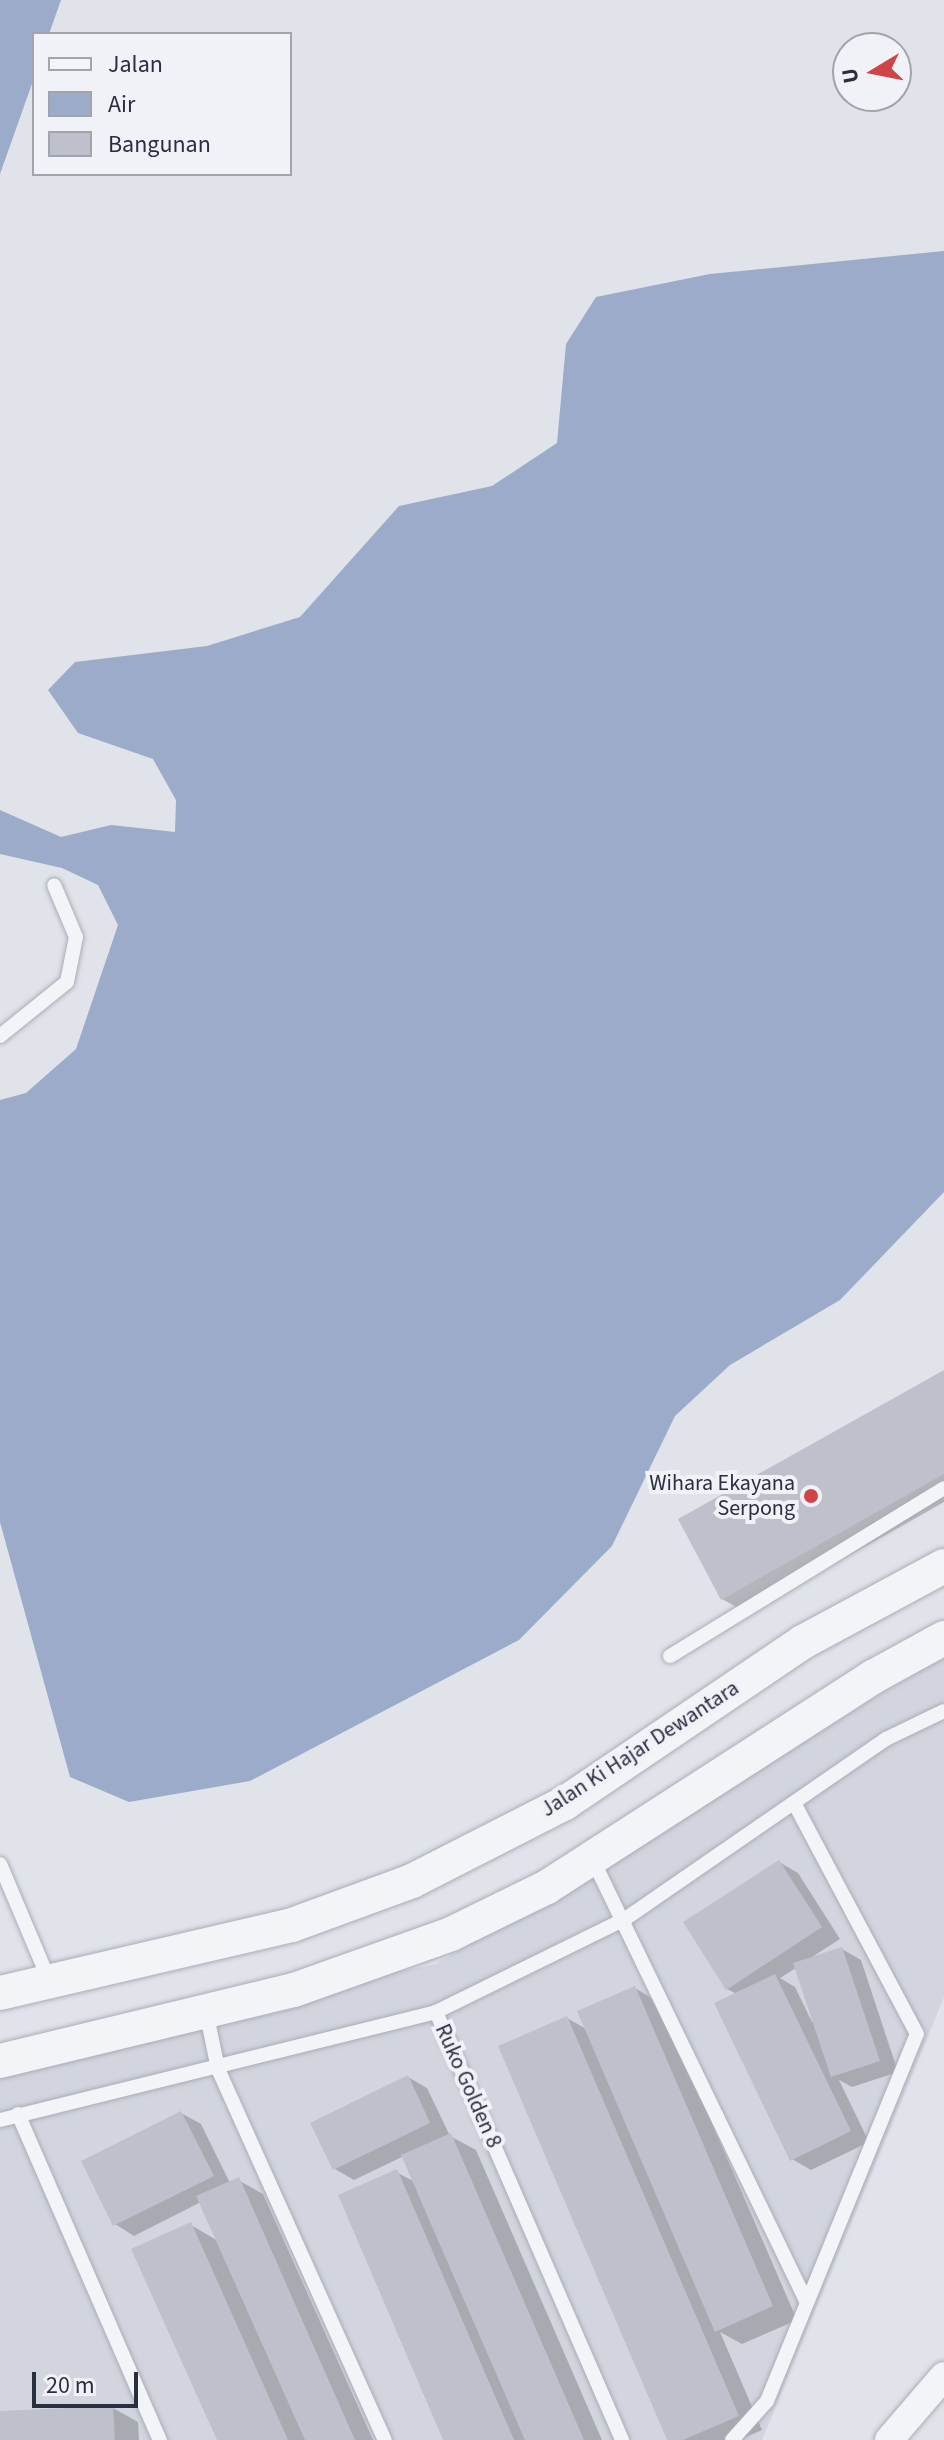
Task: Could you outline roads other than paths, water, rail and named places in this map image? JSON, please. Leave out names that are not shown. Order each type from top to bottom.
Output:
[{"type":"street","name":"Jalan Ki Hajar Dewantara","points":[[0,1993],[292,1925],[412,1881],[565,1803],[803,1642],[944,1566]]},
{"type":"street","points":[[0,2061],[294,1990],[451,1934],[592,1858],[873,1677],[944,1638]]},
{"type":"street","points":[[889,2440],[944,2376]]},
{"type":"lane","points":[[0,1036],[67,982],[76,937],[54,885]]},
{"type":"lane","points":[[670,1656],[944,1488]]},
{"type":"lane","points":[[436,2012],[625,1919],[796,1806],[886,1739],[944,1711]]},
{"type":"lane","points":[[732,2440],[767,2401],[917,2034],[796,1806]]},
{"type":"lane","points":[[592,1858],[625,1919],[806,2301]]},
{"type":"lane","points":[[0,1864],[49,1980]]},
{"type":"lane","points":[[206,2010],[218,2069],[385,2440]]},
{"type":"lane","name":"Ruko Golden 8","points":[[0,2120],[218,2069],[436,2012],[622,2440]]},
{"type":"lane","points":[[18,2114],[160,2440]]},
{"type":"water","points":[[0,0],[61,0],[50,32],[32,32],[32,84],[0,174]]},
{"type":"water","points":[[944,251],[944,1192],[840,1300],[730,1365],[675,1416],[612,1546],[519,1640],[250,1781],[129,1802],[70,1777],[0,1522],[0,1100],[26,1093],[76,1049],[118,925],[98,885],[62,868],[0,854],[0,810],[61,837],[111,825],[175,832],[176,800],[153,759],[78,733],[48,690],[75,662],[207,646],[300,617],[399,506],[492,486],[557,443],[566,344],[596,297],[710,274]]},
{"type":"place","name":"Wihara Ekayana Serpong","points":[[811,1496]]}]
